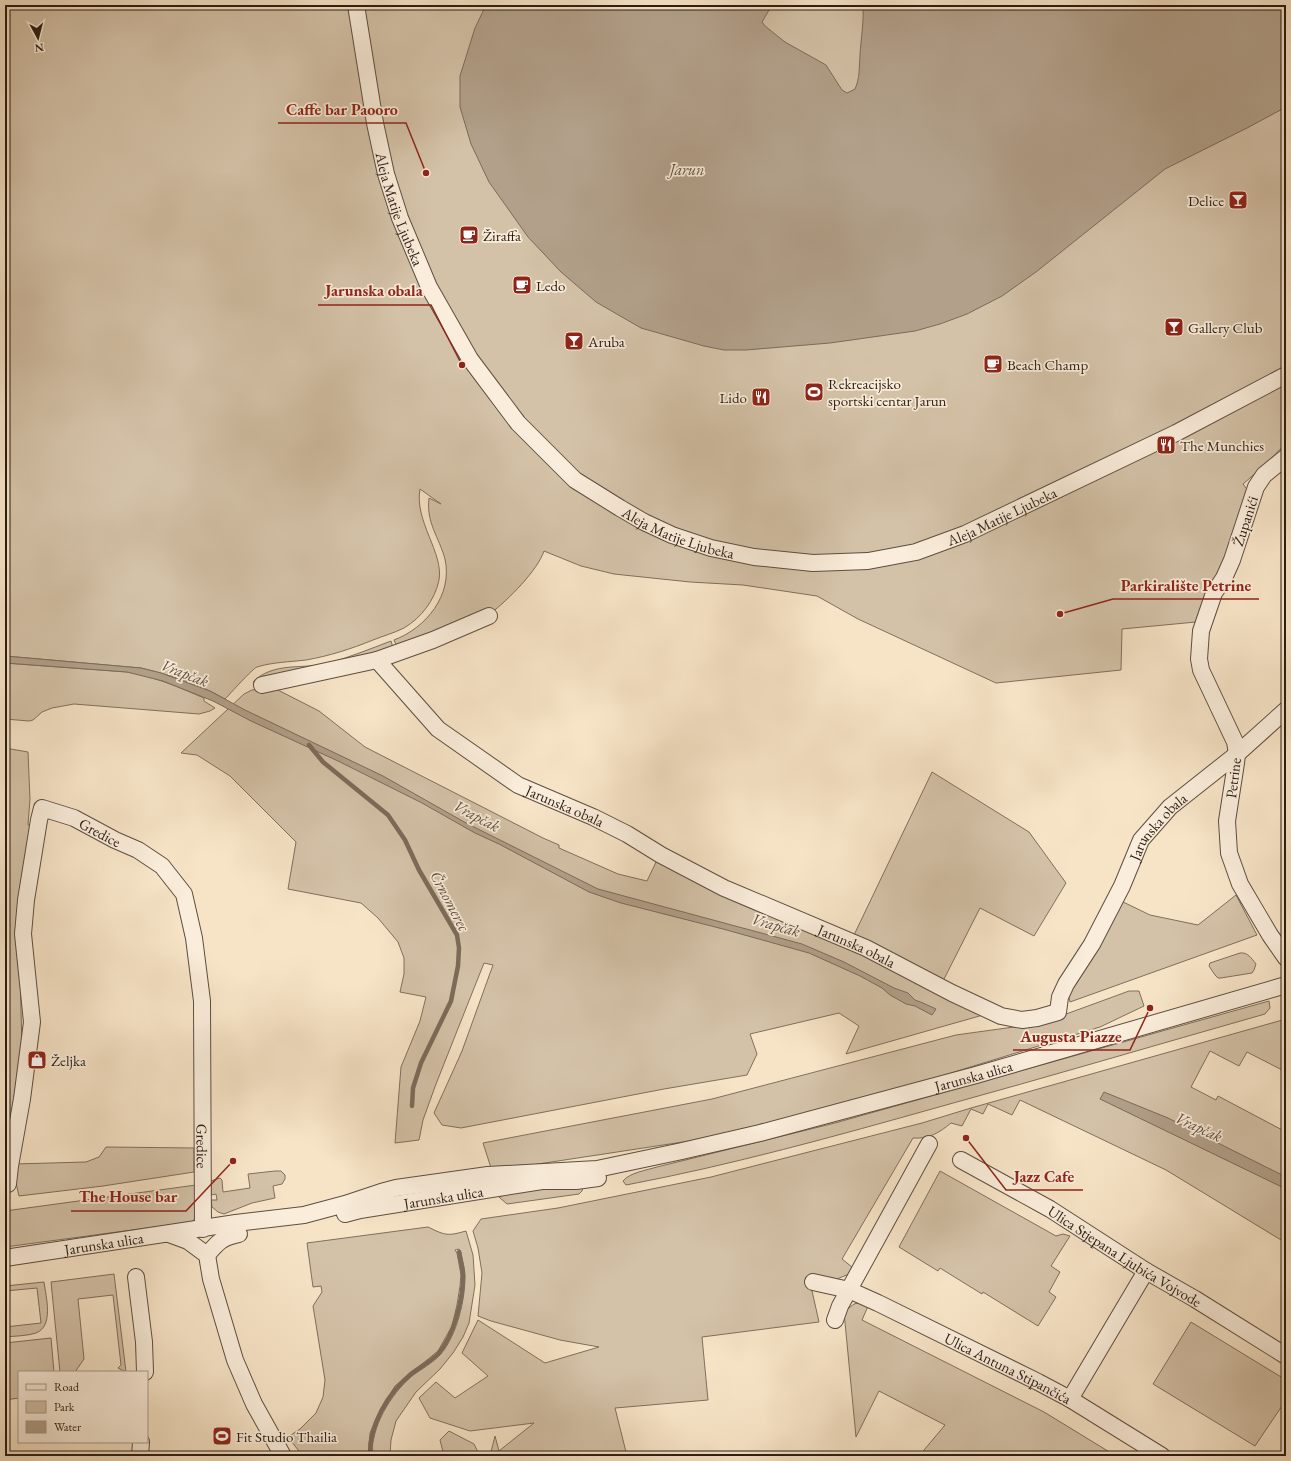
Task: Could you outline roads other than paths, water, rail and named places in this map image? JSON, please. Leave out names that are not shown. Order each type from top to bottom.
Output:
[{"type":"street","name":"Aleja Matije Ljubeka","points":[[356,5],[375,123],[386,174],[400,218],[429,287],[470,359],[518,423],[576,480],[644,522],[672,535],[711,548],[754,557],[813,564],[868,561],[916,552],[965,534],[1176,433],[1286,375]]},
{"type":"street","name":"Županići","points":[[1214,593],[1224,578],[1232,560],[1256,487],[1264,475],[1285,458]]},
{"type":"street","name":"Petrine","points":[[1214,593],[1201,631],[1200,658],[1201,670],[1235,742],[1236,754],[1227,821],[1229,853],[1240,884],[1270,935],[1286,958]]},
{"type":"street","points":[[262,685],[377,660],[433,640],[489,616]]},
{"type":"street","name":"Jarunska obala","points":[[377,660],[438,729],[518,786],[593,817],[627,834],[661,855],[724,888],[866,948],[952,993],[1001,1016],[1022,1020],[1037,1018],[1058,1012],[1060,997],[1066,984],[1092,944],[1122,886],[1141,840],[1170,807],[1236,754]]},
{"type":"street","points":[[1236,754],[1286,710]]},
{"type":"street","name":"Gredice","points":[[8,1184],[22,1099],[32,1022],[23,934],[26,900],[42,808],[74,818],[115,840],[138,850],[162,866],[184,894],[194,938],[202,1001],[203,1229]]},
{"type":"street","name":"Jarunska ulica","points":[[5,1258],[304,1215],[396,1188],[488,1175],[597,1169],[682,1151],[760,1133],[976,1075],[1286,985]]},
{"type":"street","points":[[835,1320],[840,1306],[929,1144]]},
{"type":"street","name":"Jarunska ulica","points":[[203,1229],[239,1234],[318,1222],[360,1210],[542,1182],[576,1182],[620,1174],[659,1162],[682,1151]]},
{"type":"street","name":"Ulica Stjepana Ljubića Vojvode","points":[[961,1160],[1050,1209],[1146,1271],[1195,1299],[1286,1356]]},
{"type":"street","points":[[168,1234],[188,1241],[208,1255]]},
{"type":"street","points":[[239,1234],[226,1237],[217,1243],[208,1255],[211,1279],[235,1360],[254,1404],[283,1456]]},
{"type":"street","points":[[1070,1399],[1146,1271]]},
{"type":"street","points":[[136,1277],[144,1342],[145,1371]]},
{"type":"street","name":"Ulica Antuna Stipančića","points":[[813,1282],[849,1290],[1038,1382],[1070,1399],[1162,1456]]},
{"type":"street","points":[[140,1456],[141,1443]]},
{"type":"water","name":"Jarun","points":[[486,5],[772,5],[762,22],[765,26],[785,42],[826,65],[842,90],[847,93],[855,89],[859,77],[863,5],[1286,5],[1286,107],[1165,169],[1036,272],[1002,296],[967,314],[915,331],[830,343],[746,350],[724,350],[704,346],[641,328],[596,302],[561,272],[528,237],[489,182],[471,144],[460,107],[460,76],[475,28]]},
{"type":"water","points":[[5,656],[141,668],[161,673],[210,691],[245,710],[383,776],[466,823],[598,889],[802,944],[844,962],[894,988],[908,993],[915,1000],[936,1009],[932,1015],[915,1006],[906,1004],[860,976],[809,953],[621,903],[589,892],[499,844],[475,833],[422,803],[338,761],[251,721],[213,701],[163,681],[127,672],[5,663]]},
{"type":"water","points":[[1104,1092],[1168,1118],[1286,1177],[1286,1189],[1100,1099]]},
{"type":"waterway","name":"Črnomerec","points":[[309,745],[323,762],[388,815],[405,840],[419,870],[457,935],[459,948],[458,966],[451,1001],[421,1063],[413,1088],[412,1106]]},
{"type":"waterway","name":"Črnomerec","points":[[370,1456],[376,1421],[388,1400],[395,1390],[411,1374],[432,1360],[438,1354],[449,1337],[459,1306],[463,1285],[463,1273],[459,1252]]},
{"type":"place","name":"Caffe bar Paooro","points":[[426,173]]},
{"type":"place","name":"Delice","points":[[1238,200]]},
{"type":"place","name":"Žiraffa","points":[[469,235]]},
{"type":"place","name":"Ledo","points":[[522,285]]},
{"type":"place","name":"Gallery Club","points":[[1174,327]]},
{"type":"place","name":"Aruba","points":[[574,341]]},
{"type":"place","name":"Beach Champ","points":[[993,364]]},
{"type":"place","name":"Jarunska obala","points":[[462,365]]},
{"type":"place","name":"Rekreacijsko sportski centar Jarun","points":[[814,392]]},
{"type":"place","name":"Lido","points":[[761,397]]},
{"type":"place","name":"The Munchies","points":[[1166,445]]},
{"type":"place","name":"Parkiralište Petrine","points":[[1060,614]]},
{"type":"place","name":"Augusta Piazze","points":[[1150,1008]]},
{"type":"place","name":"Željka","points":[[37,1060]]},
{"type":"place","name":"Jazz Cafe","points":[[966,1138]]},
{"type":"place","name":"The House bar","points":[[233,1161]]},
{"type":"place","name":"Fit Studio Thailia","points":[[222,1436]]},
{"type":"water label","name":"Vrapčak","points":[[185,673]]},
{"type":"water label","name":"Vrapčak","points":[[477,816]]},
{"type":"water label","name":"Vrapčak","points":[[776,925]]},
{"type":"water label","name":"Vrapčak","points":[[1199,1127]]}]
